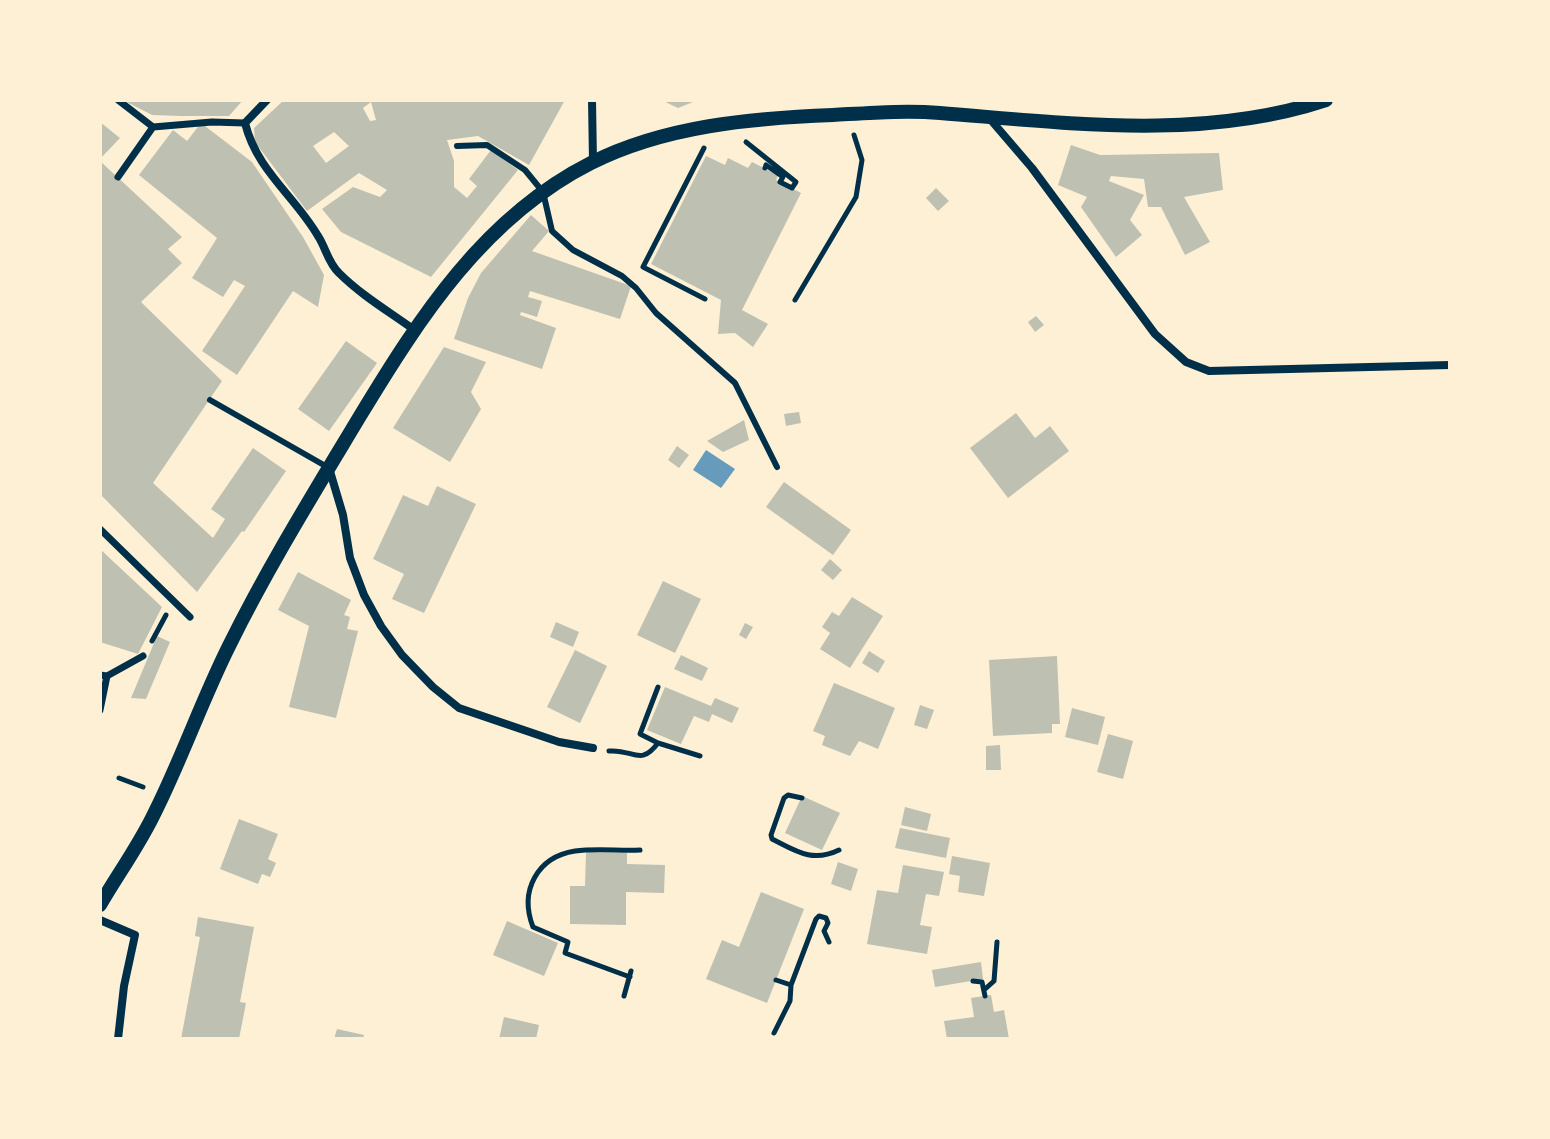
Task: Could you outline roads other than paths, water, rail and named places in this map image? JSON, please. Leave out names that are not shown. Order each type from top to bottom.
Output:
[{"type":"street","points":[[118,100],[153,127],[212,122],[245,123],[267,100]]},
{"type":"street","points":[[592,100],[593,162]]},
{"type":"street","points":[[100,905],[154,815],[222,659],[258,588],[413,329],[464,264],[503,222],[543,192],[593,162],[639,143],[719,125],[787,117],[940,113],[990,119],[1149,126],[1271,116],[1326,100]]},
{"type":"street","points":[[990,119],[1032,168],[1155,334],[1186,362],[1209,371],[1450,365]]},
{"type":"street","points":[[245,123],[258,159],[319,236],[335,270],[356,289],[413,329]]},
{"type":"street","points":[[118,177],[153,127]]},
{"type":"street","points":[[329,468],[343,515],[350,558],[364,595],[402,655],[459,708],[559,742],[597,750]]},
{"type":"street","points":[[100,529],[190,617]]},
{"type":"street","points":[[100,710],[103,675],[143,656]]},
{"type":"street","points":[[132,662],[144,666]]},
{"type":"street","points":[[100,920],[135,935],[124,986],[118,1039]]},
{"type":"lane","points":[[457,146],[487,145],[525,170],[543,192],[552,231],[573,250],[629,282],[656,313],[735,383],[777,467]]},
{"type":"lane","points":[[210,400],[329,468]]},
{"type":"water","points":[[706,450],[735,469],[721,488],[693,470]]}]
